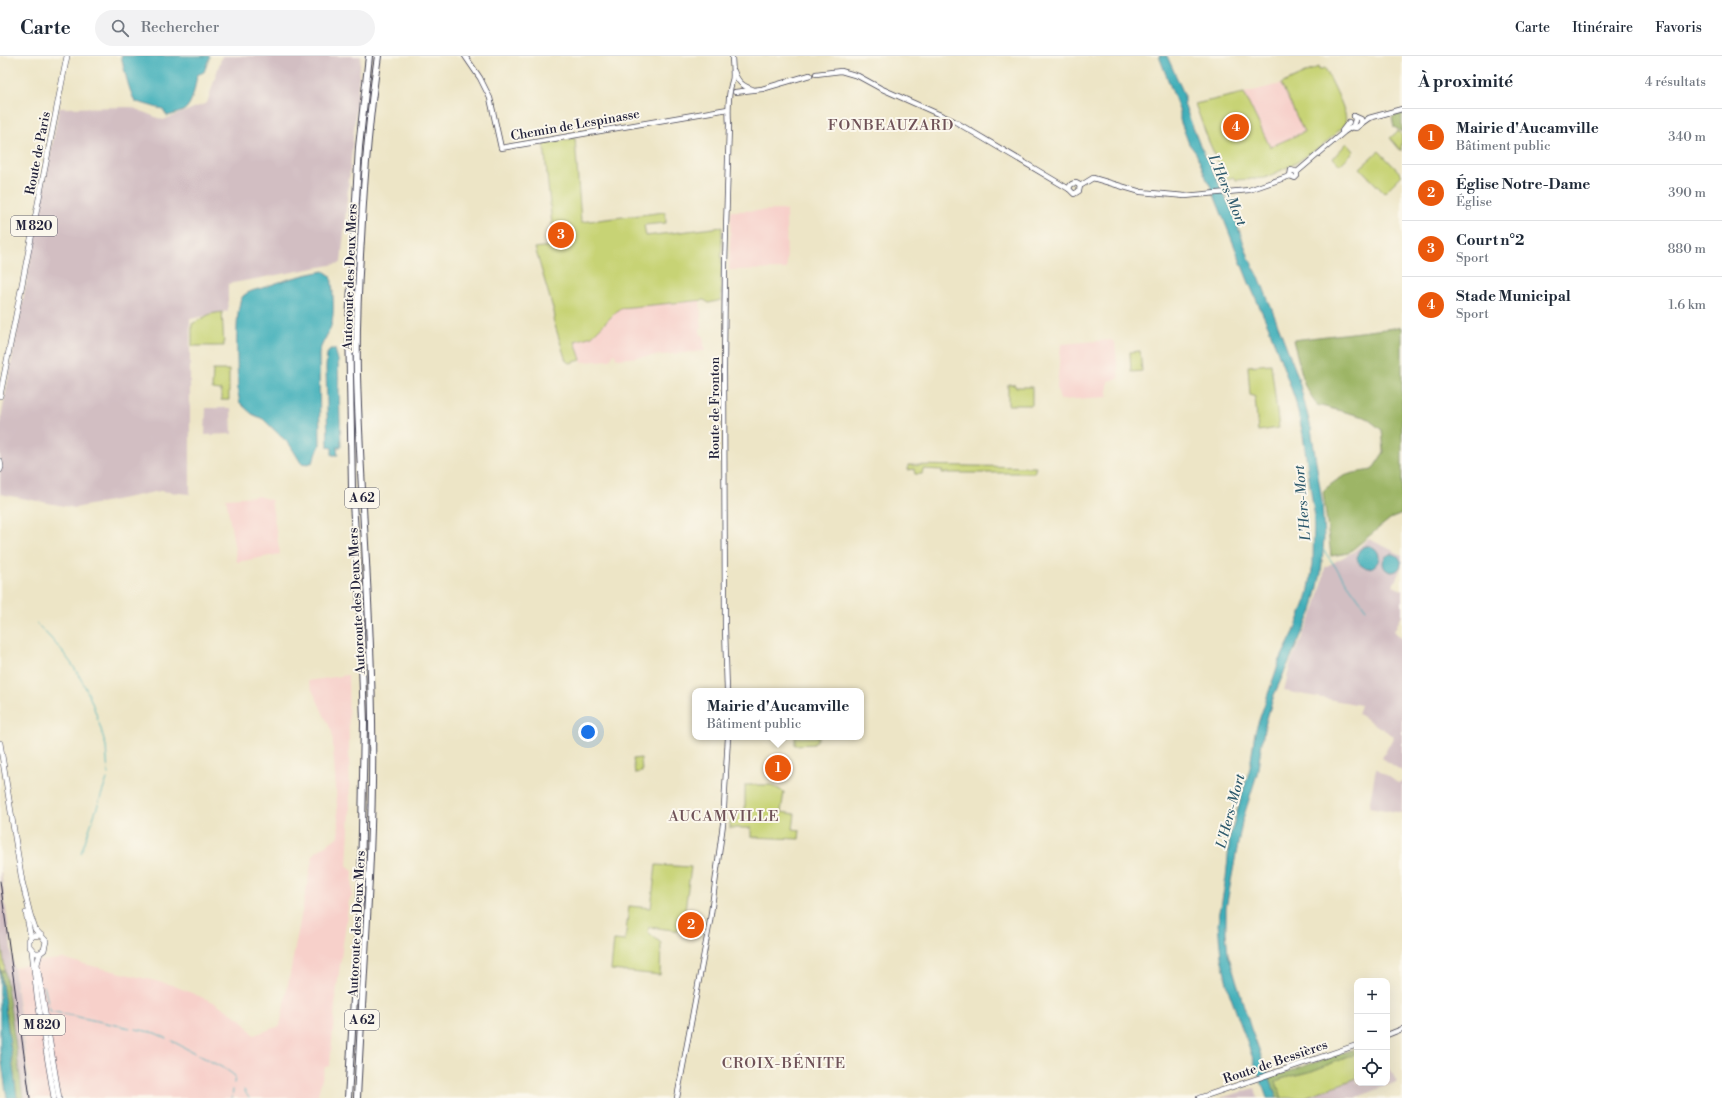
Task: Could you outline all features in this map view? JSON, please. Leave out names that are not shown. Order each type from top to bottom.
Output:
[{"type":"highway","name":"Autoroute des Deux Mers","points":[[348,1098],[361,882],[364,731],[360,605],[352,481],[349,322],[356,178],[369,56]]},
{"type":"highway","name":"Autoroute des Deux Mers","points":[[357,1098],[372,844],[370,651],[361,473],[357,323],[363,202],[378,56]]},
{"type":"main road","name":"Route de Paris","points":[[0,396],[67,56]]},
{"type":"main road","name":"Chemin de Lespinasse","points":[[465,56],[480,78],[490,98],[501,148],[728,108]]},
{"type":"main road","points":[[730,125],[728,108],[731,89],[730,85],[732,82],[733,56]]},
{"type":"main road","points":[[730,125],[732,102],[737,92],[742,87],[734,70],[733,56]]},
{"type":"main road","points":[[731,89],[737,92],[762,89],[810,75],[814,78],[816,74],[841,71],[858,76],[880,88],[954,120],[1070,189],[1072,193],[1076,194],[1080,192],[1080,186]]},
{"type":"main road","points":[[732,82],[740,82],[750,89],[762,89]]},
{"type":"main road","points":[[1080,186],[1093,178],[1141,192],[1184,196],[1234,192],[1263,186],[1290,176],[1291,170],[1297,172],[1350,125],[1351,118],[1369,118],[1402,109]]},
{"type":"main road","points":[[1357,117],[1362,123]]},
{"type":"main road","points":[[1350,125],[1358,128],[1369,118]]},
{"type":"main road","name":"Route de Fronton","points":[[727,688],[725,628],[724,370],[725,265],[730,125]]},
{"type":"main road","points":[[1070,189],[1070,185],[1073,183],[1077,183],[1080,186]]},
{"type":"main road","points":[[0,461],[0,470]]},
{"type":"main road","points":[[677,1098],[710,919],[723,824],[728,740]]},
{"type":"main road","points":[[0,743],[31,938],[28,946],[32,951],[40,953],[44,950],[47,944],[45,939],[33,925],[22,881]]},
{"type":"main road","points":[[31,938],[35,935],[41,935]]},
{"type":"main road","name":"M 820","points":[[32,951],[37,996],[54,1098]]},
{"type":"main road","name":"M 820","points":[[40,953],[37,964],[59,1098]]},
{"type":"main road","points":[[1390,1034],[1402,1029]]},
{"type":"main road","name":"Route de Bessières","points":[[1200,1098],[1354,1046]]},
{"type":"shaded area","points":[[222,56],[361,56],[341,263],[228,284],[228,311],[190,319],[190,494],[160,491],[75,508],[0,494],[0,423],[59,108],[131,107],[163,120],[207,103]]},
{"type":"shaded area","points":[[1281,84],[1304,132],[1270,147],[1244,93]]},
{"type":"shaded area","points":[[786,210],[787,269],[729,270],[731,211]]},
{"type":"shaded area","points":[[700,301],[702,328],[700,329],[701,335],[703,335],[705,351],[618,359],[614,354],[610,360],[582,362],[575,341],[592,336],[619,308]]},
{"type":"shaded area","points":[[1111,340],[1115,343],[1119,379],[1108,381],[1108,397],[1060,400],[1057,387],[1061,344]]},
{"type":"shaded area","points":[[206,408],[231,408],[232,434],[205,435]]},
{"type":"shaded area","points":[[258,496],[271,500],[280,554],[237,562],[226,498]]},
{"type":"shaded area","points":[[1369,539],[1402,555],[1402,566],[1393,586],[1402,590],[1402,615],[1394,631],[1402,639],[1402,771],[1382,758],[1394,736],[1358,714],[1361,705],[1284,691],[1291,661],[1314,611],[1322,584],[1325,567],[1353,552]]},
{"type":"shaded area","points":[[348,675],[350,813],[347,865],[353,871],[352,896],[349,901],[336,994],[330,1066],[325,1067],[317,1098],[32,1098],[14,968],[39,961],[63,959],[172,985],[216,1003],[242,1020],[254,1035],[280,1026],[313,854],[339,836],[332,732],[308,681]]},
{"type":"shaded area","points":[[1376,768],[1398,783],[1402,781],[1402,813],[1369,807]]},
{"type":"shaded area","points":[[0,864],[32,1098],[23,1098],[0,933]]},
{"type":"shaded area","points":[[1390,1069],[1397,1082],[1390,1085]]},
{"type":"shaded area","points":[[1354,1079],[1354,1086],[1386,1086],[1355,1098],[1302,1098]]},
{"type":"shaded area","points":[[1255,1088],[1258,1098],[1220,1098]]},
{"type":"green space","points":[[1318,67],[1319,70],[1325,68],[1342,104],[1346,119],[1343,126],[1320,148],[1296,163],[1265,178],[1236,180],[1233,177],[1226,180],[1209,142],[1195,104],[1244,93],[1270,147],[1304,132],[1281,84]]},
{"type":"green space","points":[[1402,113],[1402,132],[1394,127],[1392,117]]},
{"type":"green space","points":[[1398,131],[1402,136],[1401,151],[1390,138]]},
{"type":"green space","points":[[575,138],[581,222],[665,212],[666,223],[644,225],[646,236],[722,227],[721,300],[709,303],[704,300],[620,308],[592,336],[575,341],[581,360],[570,363],[566,361],[553,319],[555,318],[554,312],[535,248],[557,245],[554,225],[552,225],[544,144]]},
{"type":"green space","points":[[1347,143],[1354,151],[1340,165],[1333,158]]},
{"type":"green space","points":[[1379,151],[1402,175],[1384,193],[1360,168]]},
{"type":"green space","points":[[222,312],[224,346],[192,346],[192,324],[210,314]]},
{"type":"green space","points":[[1402,327],[1402,514],[1390,519],[1348,553],[1331,556],[1323,491],[1340,478],[1372,470],[1384,452],[1382,430],[1365,417],[1317,405],[1305,386],[1293,340]]},
{"type":"green space","points":[[1140,351],[1142,371],[1131,372],[1130,352]]},
{"type":"green space","points":[[1271,364],[1279,428],[1258,431],[1255,397],[1250,395],[1248,366]]},
{"type":"green space","points":[[213,370],[229,370],[229,400],[221,400],[221,390],[212,389]]},
{"type":"green space","points":[[1008,384],[1015,385],[1015,387],[1032,387],[1032,405],[1008,405]]},
{"type":"green space","points":[[908,465],[1036,467],[1034,473],[942,473],[942,470],[923,469],[922,474],[915,474],[914,469],[908,470]]},
{"type":"green space","points":[[795,740],[817,740],[814,744],[795,745]]},
{"type":"green space","points":[[641,758],[642,772],[635,773],[633,759]]},
{"type":"green space","points":[[745,785],[771,785],[784,792],[781,812],[795,814],[793,829],[800,830],[799,839],[751,837],[751,828],[730,828],[730,822],[732,820],[731,811],[745,811]]},
{"type":"green space","points":[[656,865],[691,867],[682,931],[649,927],[648,932],[661,943],[660,975],[611,970],[614,940],[625,941],[629,906],[651,908]]},
{"type":"green space","points":[[0,933],[5,970],[0,972]]},
{"type":"green space","points":[[5,970],[23,1098],[17,1098],[0,972]]},
{"type":"green space","points":[[1351,1050],[1354,1053],[1353,1055],[1309,1072],[1280,1079],[1276,1082],[1282,1098],[1277,1098],[1269,1078]]},
{"type":"green space","points":[[1354,1053],[1354,1079],[1302,1098],[1282,1098],[1276,1082],[1280,1079],[1309,1072],[1353,1055]]},
{"type":"water","points":[[121,56],[210,56],[204,72],[197,75],[193,95],[189,104],[183,111],[167,116],[163,109],[135,102]]},
{"type":"water","points":[[1159,56],[1167,56],[1184,94],[1184,104],[1199,143],[1233,213],[1249,258],[1260,279],[1297,374],[1311,428],[1322,502],[1324,538],[1321,573],[1317,591],[1312,611],[1274,695],[1268,715],[1264,729],[1257,774],[1242,822],[1226,908],[1228,954],[1251,1029],[1277,1098],[1267,1098],[1229,992],[1221,957],[1218,923],[1226,878],[1230,836],[1250,768],[1255,732],[1279,662],[1294,632],[1308,595],[1313,564],[1314,513],[1303,435],[1295,399],[1269,328],[1249,283],[1211,187],[1196,153],[1189,144],[1180,120],[1180,112]]},
{"type":"water","points":[[324,271],[331,276],[333,315],[330,330],[321,346],[319,354],[320,445],[313,462],[308,464],[301,463],[290,445],[263,419],[252,414],[240,403],[238,393],[237,357],[238,313],[243,296],[254,290],[293,278]]},
{"type":"water","points":[[330,349],[335,349],[338,360],[341,447],[337,447],[338,455],[332,455],[332,448],[328,447],[326,367],[327,354]]},
{"type":"water","points":[[1368,546],[1376,549],[1379,557],[1376,565],[1368,568],[1360,565],[1357,557],[1360,549]]},
{"type":"water","points":[[1392,554],[1398,557],[1401,563],[1398,569],[1392,572],[1386,569],[1383,563],[1386,557]]},
{"type":"water","points":[[0,968],[17,1098],[7,1098],[0,1051]]},
{"type":"waterway","points":[[1322,548],[1366,609]]},
{"type":"waterway","points":[[37,624],[58,646],[81,679],[98,720]]},
{"type":"waterway","points":[[99,723],[106,746],[108,774]]},
{"type":"waterway","points":[[81,853],[107,779]]},
{"type":"waterway","points":[[44,986],[50,1011],[130,1028]]},
{"type":"waterway","points":[[136,1029],[155,1033],[166,1038]]},
{"type":"waterway","points":[[172,1041],[227,1070],[235,1076],[234,1083]]},
{"type":"waterway","points":[[232,1098],[233,1090]]},
{"type":"waterway","points":[[244,1090],[249,1098]]},
{"type":"railway","points":[[0,881],[30,1098]]},
{"type":"place","name":"Stade Municipal","points":[[1236,127]]},
{"type":"place","name":"Court n°2","points":[[561,235]]},
{"type":"place","name":"Mairie d'Aucamville","points":[[778,768]]},
{"type":"place","name":"Église Notre-Dame","points":[[691,925]]},
{"type":"district","name":"FONBEAUZARD","points":[[891,125]]},
{"type":"district","name":"AUCAMVILLE","points":[[724,816]]},
{"type":"district","name":"CROIX-BÉNITE","points":[[784,1063]]},
{"type":"water label","name":"L'Hers-Mort","points":[[1228,190]]},
{"type":"water label","name":"L'Hers-Mort","points":[[1302,503]]},
{"type":"water label","name":"L'Hers-Mort","points":[[1230,811]]}]
